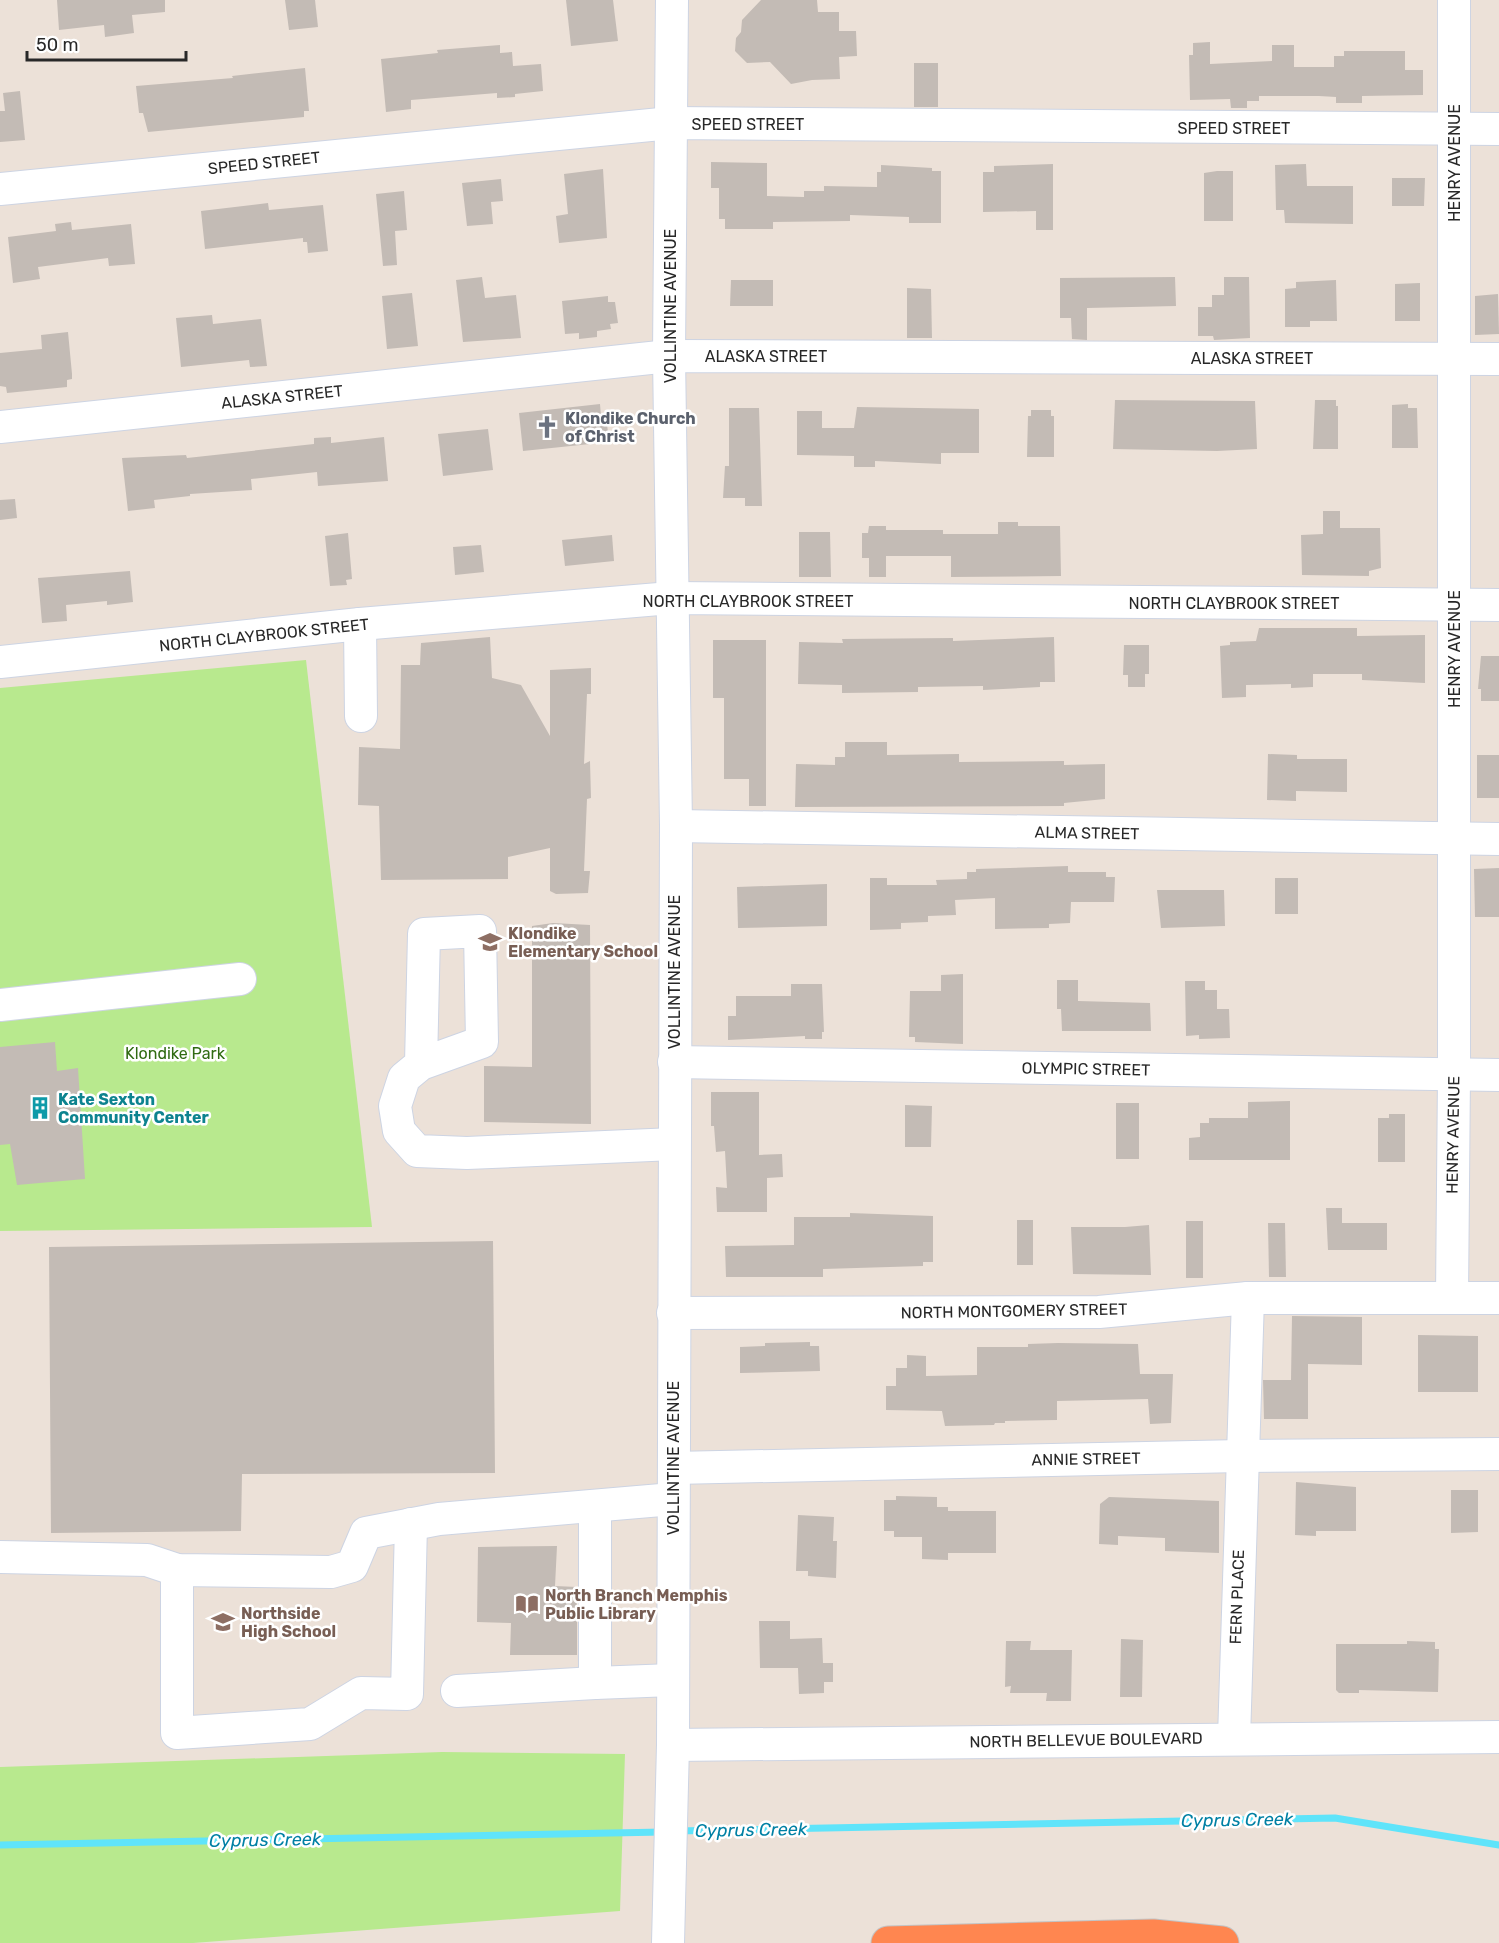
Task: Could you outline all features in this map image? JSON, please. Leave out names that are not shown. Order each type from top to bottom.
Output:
[{"type":"highway","points":[[888,1943],[1153,1936],[1222,1943]]},
{"type":"street","name":"VOLLINTINE AVENUE","points":[[668,1943],[673,1745],[676,826],[669,356],[672,0]]},
{"type":"street","name":"HENRY AVENUE","points":[[1452,1298],[1454,0]]},
{"type":"street","name":"SPEED STREET","points":[[0,189],[671,123],[1499,129]]},
{"type":"street","name":"ALASKA STREET","points":[[0,427],[669,356],[1499,358]]},
{"type":"street","name":"NORTH CLAYBROOK STREET","points":[[0,662],[360,624],[672,598],[1499,605]]},
{"type":"street","points":[[360,624],[361,716]]},
{"type":"street","name":"ALMA STREET","points":[[676,826],[1499,839]]},
{"type":"street","points":[[0,1005],[240,979]]},
{"type":"street","name":"OLYMPIC STREET","points":[[674,1062],[1499,1075]]},
{"type":"street","points":[[421,1064],[404,1078],[395,1106],[399,1131],[417,1151],[467,1154],[674,1144]]},
{"type":"street","name":"NORTH MONTGOMERY STREET","points":[[673,1313],[1099,1312],[1248,1298],[1499,1298]]},
{"type":"street","name":"FERN PLACE","points":[[1233,1738],[1248,1298]]},
{"type":"street","name":"ANNIE STREET","points":[[674,1468],[1241,1456],[1499,1454]]},
{"type":"street","points":[[0,1557],[147,1560],[177,1570],[331,1572],[352,1566],[366,1533],[411,1524],[673,1499]]},
{"type":"street","points":[[595,1506],[596,1683]]},
{"type":"street","points":[[177,1570],[177,1733],[310,1724],[361,1693],[407,1694],[411,1524]]},
{"type":"street","points":[[457,1691],[672,1680]]},
{"type":"street","name":"NORTH BELLEVUE BOULEVARD","points":[[673,1745],[1499,1737]]},
{"type":"green space","name":"Klondike Park","points":[[306,660],[372,1227],[0,1231],[0,688]]},
{"type":"green space","points":[[442,1752],[625,1754],[620,1911],[193,1943],[0,1943],[0,1767]]},
{"type":"building","points":[[57,0],[165,0],[165,12],[132,15],[134,33],[105,37],[104,25],[59,30]]},
{"type":"building","points":[[285,0],[315,0],[318,27],[289,30]]},
{"type":"building","points":[[566,0],[613,0],[618,41],[571,46]]},
{"type":"building","points":[[761,0],[817,0],[818,12],[839,12],[839,31],[856,31],[857,56],[839,57],[840,79],[812,80],[791,84],[770,62],[747,63],[735,51],[736,38],[741,32],[742,20]]},
{"type":"building","points":[[1210,42],[1210,64],[1272,61],[1272,45],[1294,45],[1294,67],[1334,67],[1334,56],[1344,56],[1344,51],[1405,51],[1405,70],[1423,70],[1423,95],[1362,96],[1362,103],[1336,103],[1336,97],[1259,96],[1259,101],[1247,101],[1247,108],[1231,108],[1230,99],[1190,100],[1189,55],[1193,55],[1193,43]]},
{"type":"building","points":[[500,45],[500,53],[512,52],[513,66],[541,64],[543,91],[515,94],[515,97],[497,98],[497,93],[411,100],[411,109],[386,112],[381,59],[438,53],[437,50]]},
{"type":"building","points":[[914,63],[938,63],[938,107],[914,107]]},
{"type":"building","points":[[305,68],[309,111],[304,111],[304,117],[148,132],[143,113],[139,113],[136,86],[233,78],[232,76]]},
{"type":"building","points":[[20,91],[25,140],[0,142],[0,111],[5,111],[3,93]]},
{"type":"building","points":[[711,162],[767,163],[767,196],[804,197],[804,191],[824,191],[824,186],[877,187],[877,172],[881,172],[881,165],[932,168],[932,171],[941,171],[941,223],[909,223],[909,217],[850,215],[850,221],[773,222],[773,229],[725,229],[725,219],[719,219],[719,188],[711,188]]},
{"type":"building","points":[[1053,164],[1053,230],[1036,230],[1036,211],[983,212],[983,172],[994,172],[994,166]]},
{"type":"building","points":[[1306,164],[1307,186],[1353,186],[1353,224],[1285,223],[1284,210],[1276,210],[1275,165]]},
{"type":"building","points":[[603,169],[607,238],[559,243],[556,216],[568,214],[564,174]]},
{"type":"building","points":[[1233,171],[1233,221],[1204,221],[1204,173]]},
{"type":"building","points":[[1392,178],[1425,178],[1424,206],[1392,206]]},
{"type":"building","points":[[501,179],[503,201],[491,202],[493,224],[467,226],[462,183]]},
{"type":"building","points":[[404,191],[407,230],[395,231],[397,265],[383,266],[376,194]]},
{"type":"building","points":[[268,203],[269,210],[323,205],[328,251],[308,253],[307,242],[303,242],[303,238],[205,249],[201,211]]},
{"type":"building","points":[[71,222],[72,230],[131,224],[135,264],[109,266],[108,258],[38,267],[40,279],[13,283],[8,237],[56,231],[55,224]]},
{"type":"building","points":[[482,277],[485,298],[516,295],[521,338],[463,342],[456,280]]},
{"type":"building","points":[[1175,277],[1176,306],[1087,308],[1087,340],[1072,339],[1071,318],[1060,318],[1060,278]]},
{"type":"building","points":[[1224,277],[1249,277],[1250,338],[1214,340],[1213,336],[1198,336],[1198,307],[1212,307],[1212,295],[1224,295]]},
{"type":"building","points":[[731,280],[773,280],[773,306],[730,306]]},
{"type":"building","points":[[1336,280],[1337,321],[1310,321],[1310,327],[1285,327],[1285,289],[1296,288],[1296,282]]},
{"type":"building","points":[[1420,283],[1420,321],[1395,321],[1395,284]]},
{"type":"building","points":[[907,288],[931,289],[932,338],[907,338]]},
{"type":"building","points":[[412,293],[418,346],[387,349],[382,296]]},
{"type":"building","points":[[1498,294],[1499,334],[1475,335],[1475,296]]},
{"type":"building","points":[[608,296],[608,302],[615,302],[618,323],[610,324],[611,329],[597,331],[597,337],[579,339],[579,333],[565,334],[562,301]]},
{"type":"building","points":[[212,315],[213,324],[261,319],[267,366],[250,367],[249,360],[181,367],[176,318]]},
{"type":"building","points":[[68,332],[72,379],[67,380],[67,387],[7,393],[6,387],[0,386],[0,353],[42,349],[41,335]]},
{"type":"building","points":[[1115,400],[1255,401],[1257,449],[1217,451],[1113,449]]},
{"type":"building","points":[[1315,400],[1336,400],[1338,449],[1313,449]]},
{"type":"building","points":[[600,404],[601,416],[606,415],[609,442],[523,451],[519,413]]},
{"type":"building","points":[[1408,404],[1408,408],[1417,408],[1418,448],[1392,448],[1392,405]]},
{"type":"building","points":[[857,407],[979,409],[979,453],[941,453],[941,464],[875,461],[875,467],[854,467],[854,456],[797,455],[797,411],[822,411],[822,428],[854,428]]},
{"type":"building","points":[[729,408],[759,408],[762,506],[745,506],[745,498],[723,498],[725,466],[729,466]]},
{"type":"building","points":[[1031,410],[1051,410],[1051,416],[1054,416],[1054,457],[1027,457],[1028,416],[1031,416]]},
{"type":"building","points":[[488,429],[493,470],[443,476],[438,434]]},
{"type":"building","points":[[331,437],[331,443],[384,437],[388,481],[318,486],[317,472],[251,479],[252,490],[190,494],[190,496],[154,500],[155,508],[128,511],[122,458],[186,455],[187,458],[314,444],[314,438]]},
{"type":"building","points":[[15,499],[17,518],[0,520],[0,500]]},
{"type":"building","points":[[1323,511],[1340,511],[1340,528],[1380,528],[1381,568],[1369,571],[1369,576],[1302,575],[1301,535],[1323,534]]},
{"type":"building","points":[[998,522],[1018,522],[1018,526],[1060,526],[1061,576],[951,577],[951,556],[886,556],[886,577],[869,577],[869,558],[862,558],[862,533],[868,533],[869,526],[886,526],[886,530],[943,530],[943,534],[998,534]]},
{"type":"building","points":[[799,532],[830,532],[831,577],[799,577]]},
{"type":"building","points":[[348,533],[352,579],[346,580],[347,585],[330,586],[325,536]]},
{"type":"building","points":[[612,535],[614,561],[565,566],[562,540]]},
{"type":"building","points":[[481,545],[484,572],[455,575],[453,547]]},
{"type":"building","points":[[130,571],[133,602],[107,605],[107,601],[66,605],[67,621],[42,623],[38,578]]},
{"type":"building","points":[[1259,628],[1357,628],[1357,636],[1425,635],[1425,683],[1362,680],[1362,674],[1313,674],[1313,687],[1291,688],[1291,684],[1246,685],[1246,697],[1222,698],[1220,646],[1230,645],[1230,642],[1256,641]]},
{"type":"building","name":"Klondike Elementary School","points":[[490,637],[492,678],[521,685],[550,736],[550,670],[591,668],[591,694],[587,694],[584,764],[590,761],[591,798],[587,799],[584,871],[590,871],[588,893],[556,894],[550,891],[550,848],[508,857],[508,879],[381,880],[379,806],[358,805],[359,747],[400,749],[401,665],[420,665],[421,643]]},
{"type":"building","points":[[1054,637],[1055,682],[1040,682],[1040,687],[983,690],[983,686],[918,687],[918,692],[842,693],[842,685],[798,684],[799,642],[843,643],[842,639],[953,638],[953,641]]},
{"type":"building","points":[[713,640],[766,640],[766,806],[749,806],[749,779],[724,779],[724,698],[713,698]]},
{"type":"building","points":[[1124,645],[1149,645],[1149,674],[1145,674],[1145,687],[1128,687],[1128,675],[1123,675]]},
{"type":"building","points":[[1481,656],[1499,656],[1499,701],[1481,701],[1481,689],[1478,689]]},
{"type":"building","points":[[845,742],[887,742],[887,755],[959,754],[959,762],[1064,761],[1064,765],[1105,764],[1105,799],[1064,803],[1064,806],[795,807],[796,764],[835,765],[835,757],[845,757]]},
{"type":"building","points":[[1268,754],[1297,755],[1297,759],[1347,759],[1347,792],[1296,791],[1296,801],[1267,800]]},
{"type":"building","points":[[1477,755],[1499,755],[1499,798],[1477,798]]},
{"type":"building","points":[[1068,866],[1068,872],[1106,872],[1106,877],[1115,877],[1114,902],[1071,902],[1070,923],[1049,924],[1049,928],[995,929],[995,898],[955,900],[956,915],[928,916],[928,922],[901,923],[901,929],[870,930],[870,878],[887,878],[887,885],[937,885],[936,880],[967,879],[967,872],[976,872],[976,869]]},
{"type":"building","points":[[1499,868],[1499,917],[1475,917],[1474,869]]},
{"type":"building","points":[[1275,878],[1298,878],[1298,914],[1275,914]]},
{"type":"building","points":[[827,884],[827,926],[738,928],[737,887]]},
{"type":"building","points":[[1157,890],[1224,890],[1225,926],[1161,928]]},
{"type":"building","points":[[553,923],[590,925],[591,1124],[484,1122],[484,1066],[532,1067],[532,926]]},
{"type":"building","points":[[963,974],[963,1044],[915,1042],[915,1037],[909,1037],[910,991],[941,991],[941,975]]},
{"type":"building","points":[[1057,980],[1078,980],[1078,1001],[1150,1003],[1151,1031],[1062,1031],[1061,1009],[1057,1009]]},
{"type":"building","points":[[1185,981],[1205,981],[1205,990],[1217,990],[1217,1009],[1229,1009],[1230,1038],[1199,1039],[1199,1035],[1186,1036]]},
{"type":"building","points":[[791,984],[822,984],[824,1032],[822,1032],[822,1039],[805,1039],[805,1036],[728,1040],[728,1016],[736,1016],[736,996],[791,996]]},
{"type":"building","name":"Kate Sexton Community Center","points":[[55,1042],[57,1071],[78,1068],[85,1179],[17,1185],[10,1144],[0,1145],[0,1047]]},
{"type":"building","points":[[711,1092],[759,1092],[759,1155],[782,1154],[783,1177],[767,1178],[767,1212],[717,1212],[716,1187],[727,1188],[725,1151],[716,1152],[714,1126],[711,1126]]},
{"type":"building","points":[[1290,1101],[1290,1160],[1189,1160],[1189,1138],[1200,1137],[1200,1123],[1209,1123],[1209,1118],[1248,1118],[1248,1102]]},
{"type":"building","points":[[1116,1103],[1139,1103],[1139,1159],[1116,1159]]},
{"type":"building","points":[[905,1105],[932,1106],[931,1147],[905,1147]]},
{"type":"building","points":[[1389,1114],[1405,1114],[1405,1162],[1378,1162],[1378,1118],[1389,1118]]},
{"type":"building","points":[[1326,1208],[1342,1208],[1342,1223],[1387,1223],[1387,1250],[1328,1250]]},
{"type":"building","points":[[850,1213],[933,1216],[933,1262],[923,1262],[923,1266],[823,1269],[823,1277],[726,1277],[725,1246],[794,1245],[794,1217],[850,1217]]},
{"type":"building","points":[[1017,1220],[1033,1220],[1033,1265],[1017,1265]]},
{"type":"building","points":[[1186,1221],[1203,1221],[1203,1278],[1186,1278]]},
{"type":"building","points":[[1268,1223],[1285,1223],[1286,1277],[1269,1277]]},
{"type":"building","points":[[1149,1225],[1151,1275],[1073,1274],[1071,1227]]},
{"type":"building","points":[[493,1241],[495,1473],[242,1474],[241,1531],[51,1533],[49,1247]]},
{"type":"building","points":[[1292,1316],[1362,1317],[1362,1365],[1308,1364],[1308,1419],[1264,1419],[1263,1380],[1291,1380]]},
{"type":"building","points":[[1418,1335],[1478,1336],[1478,1392],[1418,1392]]},
{"type":"building","points":[[810,1342],[810,1346],[819,1346],[820,1371],[740,1373],[740,1347],[765,1346],[765,1343]]},
{"type":"building","points":[[1028,1344],[1138,1344],[1140,1374],[1173,1374],[1171,1423],[1150,1424],[1148,1399],[1057,1401],[1057,1420],[1005,1421],[1005,1423],[994,1425],[945,1426],[942,1411],[886,1410],[886,1386],[896,1386],[896,1368],[907,1368],[907,1355],[926,1356],[926,1376],[977,1375],[977,1347],[1028,1347]]},
{"type":"building","points":[[1296,1482],[1356,1487],[1356,1531],[1316,1531],[1316,1536],[1295,1535]]},
{"type":"building","points":[[1451,1490],[1478,1490],[1478,1532],[1451,1533]]},
{"type":"building","points":[[896,1496],[937,1497],[937,1507],[948,1507],[948,1511],[996,1511],[996,1553],[948,1553],[948,1560],[922,1559],[922,1537],[894,1537],[894,1531],[884,1531],[884,1500],[896,1500]]},
{"type":"building","points":[[1109,1497],[1219,1501],[1219,1553],[1165,1551],[1165,1538],[1118,1536],[1118,1545],[1099,1544],[1100,1504]]},
{"type":"building","points":[[798,1515],[834,1517],[833,1541],[837,1541],[836,1578],[808,1576],[808,1571],[796,1571]]},
{"type":"building","name":"North Branch Memphis Public Library","points":[[557,1546],[555,1586],[577,1587],[577,1655],[510,1655],[511,1623],[477,1622],[478,1547]]},
{"type":"building","points":[[759,1621],[790,1621],[790,1639],[822,1638],[823,1663],[833,1663],[833,1682],[824,1682],[824,1693],[799,1694],[798,1668],[760,1668]]},
{"type":"building","points":[[1121,1639],[1143,1640],[1142,1697],[1120,1697]]},
{"type":"building","points":[[1006,1641],[1031,1641],[1030,1650],[1072,1650],[1071,1701],[1046,1701],[1047,1693],[1010,1693],[1011,1686],[1005,1687]]},
{"type":"building","points":[[1407,1641],[1435,1642],[1435,1649],[1439,1649],[1438,1692],[1359,1690],[1359,1693],[1339,1693],[1336,1690],[1336,1644],[1407,1644]]},
{"type":"waterway","name":"Cyprus Creek","points":[[677,1831],[1335,1818],[1499,1845]]},
{"type":"waterway","name":"Cyprus Creek","points":[[0,1845],[663,1832]]},
{"type":"place","name":"Klondike Church of Christ","points":[[547,427]]},
{"type":"place","name":"Klondike Elementary School","points":[[490,942]]},
{"type":"place","name":"Kate Sexton Community Center","points":[[40,1108]]},
{"type":"place","name":"North Branch Memphis Public Library","points":[[527,1604]]},
{"type":"place","name":"Northside High School","points":[[223,1622]]}]
